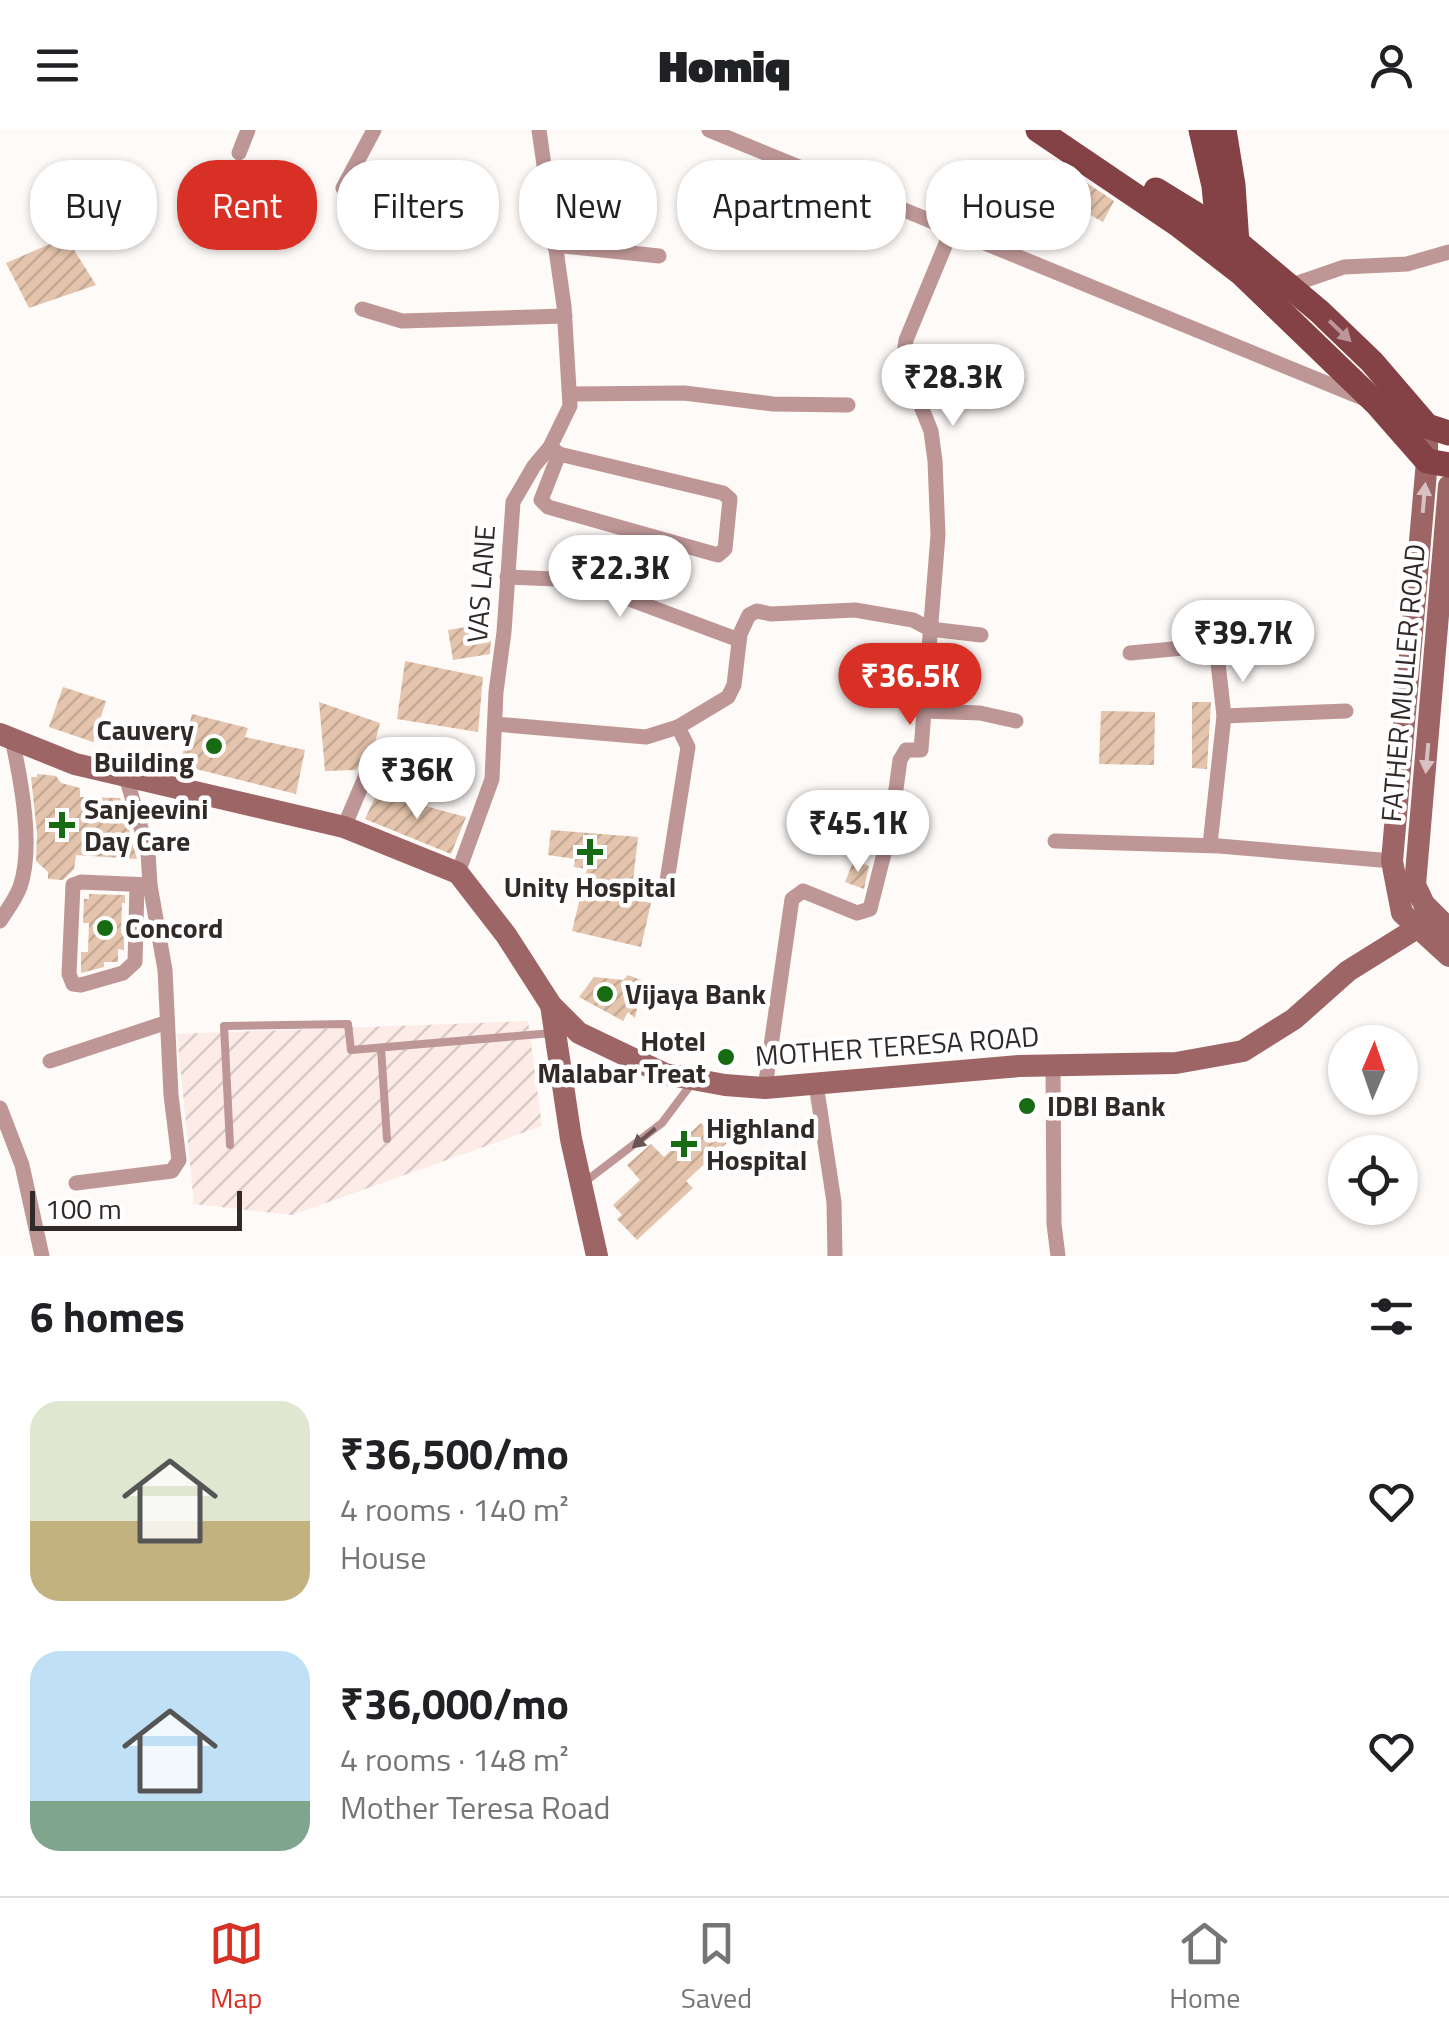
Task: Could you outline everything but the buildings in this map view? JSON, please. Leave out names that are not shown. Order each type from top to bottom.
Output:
[{"type":"main road","points":[[1038,130],[1220,243]]},
{"type":"main road","points":[[1064,130],[1220,243],[1275,291],[1372,362],[1438,429],[1438,463],[1392,862],[1402,912],[1449,956]]},
{"type":"main road","points":[[1202,130],[1214,186],[1220,243]]},
{"type":"main road","points":[[1220,243],[1233,185],[1224,130]]},
{"type":"main road","points":[[1275,291],[1438,463]]},
{"type":"main road","name":"FATHER MULLER ROAD","points":[[1449,486],[1443,649],[1415,885],[1424,904],[1449,930]]},
{"type":"main road","points":[[6,736],[75,764],[344,828],[458,873]]},
{"type":"main road","name":"MOTHER TERESA ROAD","points":[[458,873],[506,935],[551,1005],[579,1032],[665,1074],[765,1088],[1053,1066],[1176,1062],[1243,1051],[1294,1019],[1348,972],[1417,928]]},
{"type":"main road","points":[[1417,928],[1449,930]]},
{"type":"main road","points":[[551,1005],[552,1033],[597,1256]]},
{"type":"street","points":[[238,154],[248,130]]},
{"type":"street","points":[[358,160],[374,130]]},
{"type":"street","name":"VAS LANE","points":[[539,130],[543,160]]},
{"type":"street","points":[[709,130],[926,218]]},
{"type":"street","name":"VAS LANE","points":[[458,873],[492,779],[513,502],[534,466],[555,451],[570,406],[565,316],[555,250]]},
{"type":"street","points":[[602,250],[659,256]]},
{"type":"street","points":[[765,1088],[792,899],[803,891],[857,914],[870,910],[891,826],[900,760],[906,750],[921,750],[938,535],[935,461],[931,431],[903,362],[906,340],[943,250]]},
{"type":"street","points":[[1003,250],[1378,404]]},
{"type":"street","points":[[1275,291],[1344,267],[1407,264],[1449,252]]},
{"type":"street","points":[[362,309],[402,321],[565,316]]},
{"type":"street","points":[[571,394],[684,394],[762,403],[848,405]]},
{"type":"street","points":[[555,451],[723,493],[730,499],[725,549],[718,555],[548,507],[541,500],[555,451]]},
{"type":"street","points":[[506,576],[578,580],[739,640]]},
{"type":"street","points":[[496,724],[646,737],[678,728],[728,697],[734,684],[739,640],[745,622],[756,611],[771,614],[855,610],[912,620],[930,629],[981,635]]},
{"type":"street","points":[[1130,653],[1216,645],[1224,716],[1210,846]]},
{"type":"street","points":[[924,711],[980,712],[1016,721]]},
{"type":"street","points":[[1224,716],[1346,711]]},
{"type":"street","points":[[667,881],[688,747],[678,728]]},
{"type":"street","points":[[0,921],[21,884],[24,852],[22,786],[6,736]]},
{"type":"street","points":[[344,828],[372,761]]},
{"type":"street","points":[[126,777],[148,852],[136,962],[123,973],[74,984],[69,974],[73,885],[144,885]]},
{"type":"street","points":[[1055,840],[1210,846],[1392,862]]},
{"type":"street","points":[[76,1182],[172,1172],[180,1160],[165,1023],[164,970],[144,885]]},
{"type":"street","points":[[50,1061],[165,1023]]},
{"type":"street","points":[[1053,1066],[1054,1224],[1058,1256]]},
{"type":"street","points":[[816,1084],[834,1202],[835,1256]]},
{"type":"street","points":[[0,1108],[22,1165],[42,1256]]},
{"type":"lane","points":[[230,1144],[224,1026],[348,1024],[351,1050],[552,1033]]},
{"type":"lane","points":[[381,1048],[388,1139]]},
{"type":"lane","points":[[581,1184],[662,1122],[695,1080]]},
{"type":"shaded area","points":[[528,1021],[542,1126],[292,1215],[194,1204],[177,1034]]},
{"type":"place","name":"Cauvery Building","points":[[214,746]]},
{"type":"place","name":"Sanjeevini Day Care","points":[[62,825]]},
{"type":"place","name":"Unity Hospital","points":[[590,852]]},
{"type":"place","name":"Concord","points":[[105,928]]},
{"type":"place","name":"Vijaya Bank","points":[[605,994]]},
{"type":"place","name":"Hotel Malabar Treat","points":[[726,1057]]},
{"type":"place","name":"IDBI Bank","points":[[1027,1106]]},
{"type":"place","name":"Highland Hospital","points":[[684,1144]]}]
